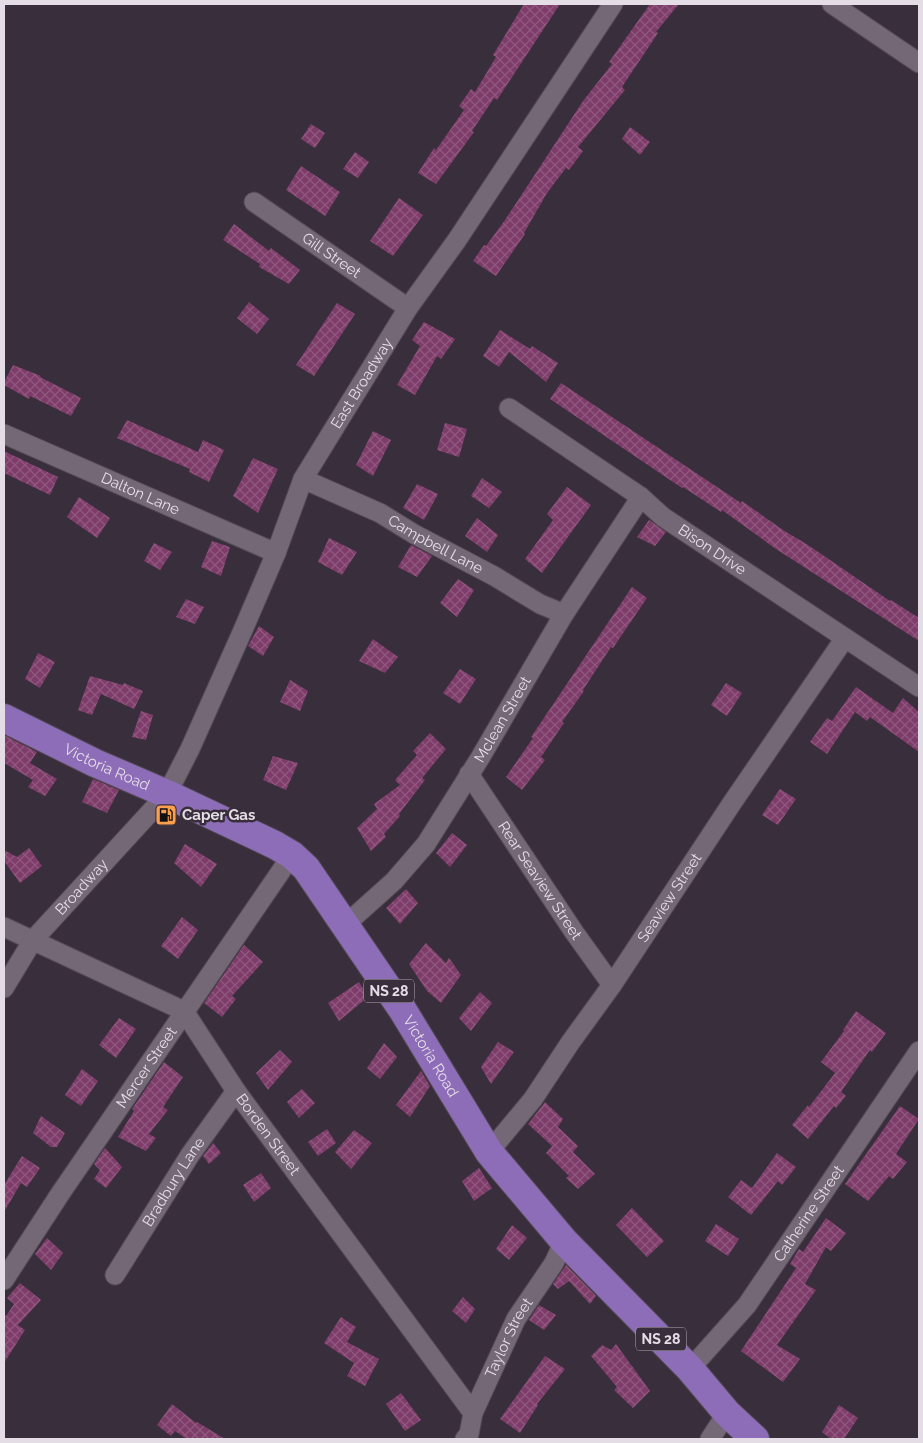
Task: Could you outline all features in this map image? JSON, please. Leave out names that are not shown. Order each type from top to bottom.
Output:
[{"type":"main road","name":"Victoria Road","points":[[4,718],[95,763],[167,794],[275,845],[292,855],[306,868],[402,1010],[489,1152],[564,1241],[690,1369],[727,1413],[756,1439]]},
{"type":"street","name":"East Broadway","points":[[167,794],[209,708],[276,553],[303,479],[408,308],[457,240],[613,4]]},
{"type":"street","points":[[832,4],[919,63]]},
{"type":"street","name":"Gill Street","points":[[254,202],[408,308]]},
{"type":"street","name":"Bison Drive","points":[[508,408],[641,498],[663,516],[919,687]]},
{"type":"street","name":"Dalton Lane","points":[[4,434],[276,553]]},
{"type":"street","name":"Campbell Lane","points":[[303,479],[380,513],[414,534],[494,576],[540,604],[564,614]]},
{"type":"street","name":"Mclean Street","points":[[345,925],[394,882],[426,844],[453,804],[564,614],[641,498]]},
{"type":"street","name":"Seaview Street","points":[[489,1152],[525,1110],[570,1042],[612,985],[732,803],[845,638]]},
{"type":"street","name":"Rear Seaview Street","points":[[469,774],[574,932],[612,985]]},
{"type":"street","name":"Broadway","points":[[4,988],[33,940],[167,794]]},
{"type":"street","name":"Mercer Street","points":[[4,1280],[184,1011],[292,855]]},
{"type":"street","points":[[4,927],[184,1011]]},
{"type":"street","name":"Borden Street","points":[[184,1011],[236,1091],[473,1413]]},
{"type":"street","name":"Catherine Street","points":[[690,1369],[747,1305],[919,1051]]},
{"type":"street","name":"Bradbury Lane","points":[[115,1275],[190,1155],[236,1091]]},
{"type":"street","name":"Taylor Street","points":[[469,1438],[473,1413],[516,1319],[554,1263],[564,1241]]},
{"type":"street","points":[[710,1439],[727,1413]]},
{"type":"building","points":[[524,4],[560,4],[497,100],[494,98],[472,131],[474,132],[436,184],[418,173],[434,148],[436,150],[464,110],[459,106],[471,89],[475,92],[496,57],[493,55]]},
{"type":"building","points":[[650,4],[679,4],[656,32],[658,33],[622,87],[625,90],[578,147],[583,151],[569,170],[566,168],[547,193],[525,234],[496,276],[473,261],[505,220],[583,101],[612,64],[609,62]]},
{"type":"building","points":[[311,124],[325,133],[315,148],[301,139]]},
{"type":"building","points":[[630,127],[650,142],[640,155],[622,139]]},
{"type":"building","points":[[355,152],[369,162],[358,178],[343,169]]},
{"type":"building","points":[[301,166],[340,192],[325,216],[286,190]]},
{"type":"building","points":[[399,198],[423,215],[393,256],[370,241]]},
{"type":"building","points":[[234,224],[269,251],[271,248],[300,270],[289,284],[259,267],[260,264],[223,240]]},
{"type":"building","points":[[249,302],[269,319],[257,334],[237,318]]},
{"type":"building","points":[[337,303],[355,314],[314,376],[296,365]]},
{"type":"building","points":[[424,322],[455,339],[441,359],[437,356],[415,395],[397,385],[420,346],[412,340]]},
{"type":"building","points":[[500,330],[530,349],[532,346],[558,363],[546,382],[509,352],[499,367],[483,356]]},
{"type":"building","points":[[13,365],[41,376],[81,398],[71,416],[30,396],[29,399],[4,385]]},
{"type":"building","points":[[561,383],[741,503],[742,501],[890,601],[919,618],[919,641],[776,549],[722,510],[721,512],[682,488],[550,399]]},
{"type":"building","points":[[127,420],[198,452],[203,440],[224,450],[209,482],[189,472],[190,469],[117,438]]},
{"type":"building","points":[[445,423],[467,429],[459,457],[437,450]]},
{"type":"building","points":[[373,431],[391,440],[373,476],[356,465]]},
{"type":"building","points":[[4,451],[58,477],[50,495],[4,473]]},
{"type":"building","points":[[253,458],[278,469],[258,513],[233,496]]},
{"type":"building","points":[[482,478],[502,492],[489,508],[471,496]]},
{"type":"building","points":[[417,484],[438,494],[424,520],[403,508]]},
{"type":"building","points":[[567,487],[591,505],[542,573],[525,559],[553,520],[547,514]]},
{"type":"building","points":[[79,497],[110,518],[97,538],[67,517]]},
{"type":"building","points":[[477,518],[498,535],[487,552],[465,536]]},
{"type":"building","points":[[649,520],[666,532],[655,546],[637,537]]},
{"type":"building","points":[[329,538],[357,552],[342,575],[318,562]]},
{"type":"building","points":[[212,541],[230,547],[221,576],[201,567]]},
{"type":"building","points":[[154,543],[172,552],[160,570],[144,561]]},
{"type":"building","points":[[411,545],[432,556],[417,577],[398,567]]},
{"type":"building","points":[[458,579],[474,590],[457,617],[440,603]]},
{"type":"building","points":[[632,587],[647,598],[613,648],[611,647],[562,722],[564,723],[541,757],[545,760],[522,790],[506,777]]},
{"type":"building","points":[[186,599],[204,607],[195,624],[176,617]]},
{"type":"building","points":[[259,626],[274,637],[263,656],[248,646]]},
{"type":"building","points":[[373,639],[398,657],[385,673],[359,661]]},
{"type":"building","points":[[38,653],[55,662],[40,688],[25,679]]},
{"type":"building","points":[[460,669],[476,679],[460,704],[443,693]]},
{"type":"building","points":[[90,676],[123,685],[124,683],[143,691],[134,709],[101,694],[92,715],[78,710]]},
{"type":"building","points":[[290,680],[308,691],[300,711],[280,702]]},
{"type":"building","points":[[726,683],[742,693],[727,716],[711,705]]},
{"type":"building","points":[[856,687],[893,713],[903,698],[919,712],[919,752],[870,717],[867,721],[855,712],[827,754],[810,742],[827,718],[832,721]]},
{"type":"building","points":[[141,711],[153,715],[146,740],[132,737]]},
{"type":"building","points":[[430,733],[446,749],[422,778],[425,780],[399,814],[400,816],[384,834],[386,837],[371,851],[357,828],[377,809],[374,804],[400,785],[395,780],[417,755],[413,751]]},
{"type":"building","points":[[4,735],[37,752],[30,763],[57,779],[45,796],[28,787],[33,780],[4,763]]},
{"type":"building","points":[[273,756],[298,763],[286,790],[263,780]]},
{"type":"building","points":[[93,779],[119,790],[107,813],[82,802]]},
{"type":"building","points":[[780,789],[796,799],[778,825],[762,815]]},
{"type":"building","points":[[452,833],[467,845],[450,867],[436,853]]},
{"type":"building","points":[[185,844],[217,864],[201,887],[174,863]]},
{"type":"building","points":[[29,848],[42,866],[20,883],[4,861],[4,850],[17,857]]},
{"type":"building","points":[[406,889],[418,903],[400,924],[386,908]]},
{"type":"building","points":[[182,917],[198,930],[178,959],[161,946]]},
{"type":"building","points":[[426,943],[446,963],[449,958],[461,975],[441,1003],[427,991],[409,964]]},
{"type":"building","points":[[244,945],[263,962],[232,996],[236,999],[222,1017],[204,1003]]},
{"type":"building","points":[[359,982],[368,997],[339,1021],[328,1003]]},
{"type":"building","points":[[480,992],[492,1003],[471,1031],[459,1018]]},
{"type":"building","points":[[856,1011],[886,1033],[872,1052],[870,1050],[841,1092],[846,1096],[836,1108],[834,1106],[808,1139],[792,1125],[808,1105],[809,1107],[835,1073],[821,1062]]},
{"type":"building","points":[[119,1018],[136,1029],[116,1058],[99,1045]]},
{"type":"building","points":[[498,1042],[514,1052],[491,1084],[481,1067]]},
{"type":"building","points":[[384,1043],[397,1057],[380,1079],[367,1068]]},
{"type":"building","points":[[280,1050],[292,1062],[268,1090],[256,1073]]},
{"type":"building","points":[[164,1062],[183,1077],[163,1107],[168,1110],[149,1134],[156,1138],[146,1151],[118,1137],[134,1111],[132,1109]]},
{"type":"building","points":[[82,1069],[98,1081],[81,1106],[65,1095]]},
{"type":"building","points":[[421,1071],[430,1086],[410,1117],[396,1105]]},
{"type":"building","points":[[302,1089],[315,1103],[299,1118],[287,1102]]},
{"type":"building","points":[[545,1102],[563,1119],[558,1127],[578,1146],[573,1152],[595,1174],[578,1189],[566,1178],[569,1176],[546,1153],[552,1146],[528,1124]]},
{"type":"building","points":[[900,1106],[919,1119],[896,1154],[907,1162],[893,1179],[889,1176],[868,1201],[845,1184]]},
{"type":"building","points":[[41,1116],[65,1133],[57,1147],[51,1147],[33,1133]]},
{"type":"building","points":[[327,1129],[336,1143],[318,1156],[308,1142]]},
{"type":"building","points":[[354,1130],[372,1143],[351,1169],[335,1152]]},
{"type":"building","points":[[213,1143],[221,1153],[209,1164],[203,1156]]},
{"type":"building","points":[[105,1148],[122,1167],[106,1188],[94,1179],[100,1170],[94,1164]]},
{"type":"building","points":[[777,1153],[796,1167],[782,1185],[778,1181],[751,1215],[728,1197],[741,1180],[752,1188]]},
{"type":"building","points":[[22,1156],[40,1168],[27,1187],[21,1183],[4,1212],[4,1185]]},
{"type":"building","points":[[479,1168],[492,1188],[474,1201],[462,1181]]},
{"type":"building","points":[[261,1173],[271,1188],[254,1202],[243,1185]]},
{"type":"building","points":[[632,1208],[664,1241],[647,1257],[616,1225]]},
{"type":"building","points":[[826,1218],[846,1233],[831,1251],[826,1247],[805,1284],[816,1290],[777,1345],[800,1359],[783,1382],[741,1351],[796,1268],[790,1264],[799,1249],[803,1252]]},
{"type":"building","points":[[716,1224],[739,1239],[728,1256],[705,1241]]},
{"type":"building","points":[[512,1225],[527,1238],[509,1260],[496,1249]]},
{"type":"building","points":[[47,1238],[63,1253],[51,1270],[35,1254]]},
{"type":"building","points":[[566,1265],[596,1296],[590,1304],[569,1281],[558,1289],[553,1284]]},
{"type":"building","points":[[20,1283],[41,1300],[18,1325],[25,1330],[4,1363],[4,1314],[6,1316],[14,1304],[7,1298]]},
{"type":"building","points":[[463,1297],[475,1309],[466,1323],[452,1311]]},
{"type":"building","points":[[539,1305],[556,1315],[544,1330],[529,1320]]},
{"type":"building","points":[[341,1317],[356,1327],[347,1342],[379,1359],[365,1386],[347,1376],[354,1363],[324,1343]]},
{"type":"building","points":[[616,1344],[650,1391],[633,1408],[614,1390],[617,1387],[591,1356],[602,1345],[611,1350]]},
{"type":"building","points":[[545,1356],[565,1369],[537,1404],[520,1433],[500,1419]]},
{"type":"building","points":[[401,1393],[421,1420],[405,1431],[386,1404]]},
{"type":"building","points":[[172,1404],[196,1423],[225,1439],[187,1439],[175,1431],[171,1436],[157,1425]]},
{"type":"building","points":[[839,1405],[858,1418],[844,1439],[831,1439],[822,1432]]},
{"type":"place","name":"Caper Gas","points":[[166,815]]}]
